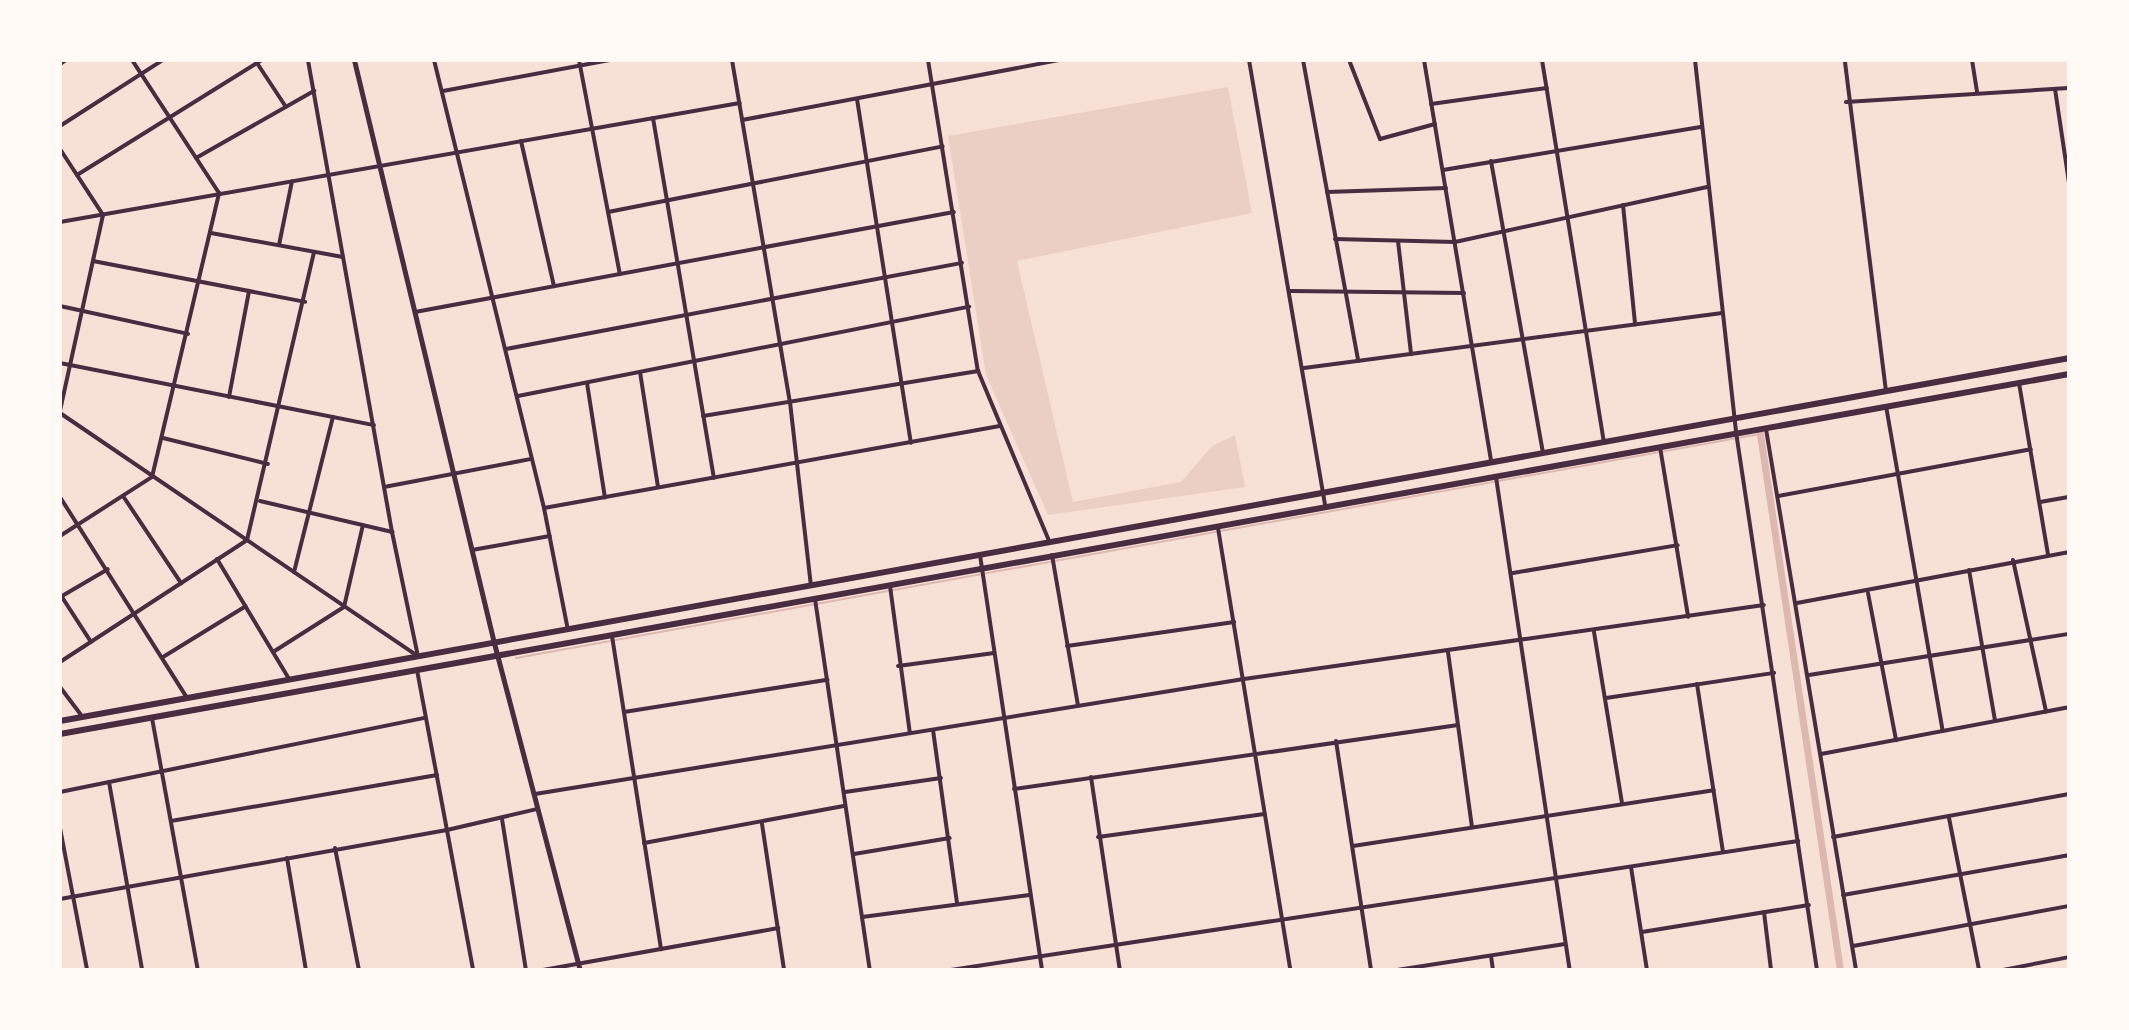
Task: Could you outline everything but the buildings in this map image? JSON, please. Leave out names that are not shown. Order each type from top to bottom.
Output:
[{"type":"main road","points":[[60,721],[2069,358]]},
{"type":"main road","points":[[60,734],[2069,374]]},
{"type":"street","points":[[60,64],[66,60]]},
{"type":"street","points":[[60,536],[152,477],[177,387],[219,193],[132,60]]},
{"type":"street","points":[[60,126],[163,60]]},
{"type":"street","points":[[308,60],[392,532],[418,656]]},
{"type":"street","points":[[354,60],[494,643],[501,656],[579,967]]},
{"type":"street","points":[[434,60],[518,396],[568,631]]},
{"type":"street","points":[[443,91],[580,63],[611,60]]},
{"type":"street","points":[[732,60],[790,402],[794,465],[811,586]]},
{"type":"street","points":[[928,60],[978,371],[1049,543]]},
{"type":"street","points":[[742,120],[1061,60]]},
{"type":"street","points":[[1249,60],[1291,291],[1325,506]]},
{"type":"street","points":[[1303,60],[1358,361]]},
{"type":"street","points":[[1349,60],[1380,139],[1435,124]]},
{"type":"street","points":[[1424,60],[1491,462]]},
{"type":"street","points":[[1542,60],[1604,442]]},
{"type":"street","points":[[1695,60],[1736,432],[1817,970]]},
{"type":"street","points":[[1815,60],[1851,60]]},
{"type":"street","points":[[1972,60],[1977,94]]},
{"type":"street","points":[[77,175],[258,61],[286,107]]},
{"type":"street","points":[[1845,62],[1846,102],[1886,390]]},
{"type":"street","points":[[580,63],[620,274]]},
{"type":"street","points":[[1431,104],[1547,88]]},
{"type":"street","points":[[1846,102],[2069,88]]},
{"type":"street","points":[[2055,89],[2069,183]]},
{"type":"street","points":[[196,158],[314,91]]},
{"type":"street","points":[[857,99],[911,443]]},
{"type":"street","points":[[60,222],[740,103]]},
{"type":"street","points":[[653,118],[714,478]]},
{"type":"street","points":[[2061,123],[2069,122]]},
{"type":"street","points":[[1443,170],[1557,148],[1700,127]]},
{"type":"street","points":[[521,141],[554,286]]},
{"type":"street","points":[[608,212],[943,146]]},
{"type":"street","points":[[60,149],[103,215],[60,412],[418,656]]},
{"type":"street","points":[[1491,161],[1543,453]]},
{"type":"street","points":[[279,245],[292,181]]},
{"type":"street","points":[[1335,239],[1455,242],[1708,187]]},
{"type":"street","points":[[1327,192],[1446,188]]},
{"type":"street","points":[[1623,205],[1635,324]]},
{"type":"street","points":[[415,312],[954,212]]},
{"type":"street","points":[[211,233],[343,257]]},
{"type":"street","points":[[1398,241],[1411,354]]},
{"type":"street","points":[[60,662],[247,540],[260,501],[314,253]]},
{"type":"street","points":[[93,261],[305,302]]},
{"type":"street","points":[[506,349],[962,263]]},
{"type":"street","points":[[229,397],[249,291]]},
{"type":"street","points":[[1291,291],[1464,293]]},
{"type":"street","points":[[60,306],[188,334]]},
{"type":"street","points":[[518,396],[969,307]]},
{"type":"street","points":[[1304,368],[1723,313]]},
{"type":"street","points":[[60,363],[374,425]]},
{"type":"street","points":[[703,416],[978,371]]},
{"type":"street","points":[[640,372],[658,487]]},
{"type":"street","points":[[587,383],[605,498]]},
{"type":"street","points":[[2019,383],[2048,555]]},
{"type":"street","points":[[1886,405],[1943,731]]},
{"type":"street","points":[[294,572],[333,417]]},
{"type":"street","points":[[544,508],[1000,426]]},
{"type":"street","points":[[1766,427],[1856,970]]},
{"type":"street","points":[[163,438],[268,464]]},
{"type":"street","points":[[1660,447],[1688,617]]},
{"type":"street","points":[[1778,496],[2031,449]]},
{"type":"street","points":[[384,487],[532,459]]},
{"type":"street","points":[[1496,475],[1570,970]]},
{"type":"street","points":[[123,496],[181,583]]},
{"type":"street","points":[[60,497],[137,612],[187,698]]},
{"type":"street","points":[[2040,502],[2069,497]]},
{"type":"street","points":[[260,501],[392,532]]},
{"type":"street","points":[[273,652],[344,607],[363,525]]},
{"type":"street","points":[[1218,525],[1290,970]]},
{"type":"street","points":[[472,550],[550,536]]},
{"type":"street","points":[[1513,573],[1678,545]]},
{"type":"street","points":[[1797,603],[1868,592],[2013,560],[2069,552]]},
{"type":"street","points":[[980,555],[1042,970]]},
{"type":"street","points":[[1052,555],[1078,706]]},
{"type":"street","points":[[217,559],[289,679]]},
{"type":"street","points":[[2013,560],[2046,711]]},
{"type":"street","points":[[91,642],[61,596],[108,569]]},
{"type":"street","points":[[1969,570],[1995,721]]},
{"type":"street","points":[[890,586],[898,666],[910,733]]},
{"type":"street","points":[[1868,592],[1896,740]]},
{"type":"street","points":[[815,599],[870,970]]},
{"type":"street","points":[[535,794],[1244,679],[1523,643],[1764,605]]},
{"type":"street","points":[[163,657],[246,606]]},
{"type":"street","points":[[1067,646],[1234,622]]},
{"type":"street","points":[[1594,632],[1622,803]]},
{"type":"street","points":[[1809,675],[2069,634]]},
{"type":"street","points":[[612,636],[661,949]]},
{"type":"street","points":[[1448,651],[1472,827]]},
{"type":"street","points":[[898,666],[994,653]]},
{"type":"street","points":[[417,670],[473,970]]},
{"type":"street","points":[[1606,698],[1774,673]]},
{"type":"street","points":[[624,712],[828,680]]},
{"type":"street","points":[[1697,684],[1723,853]]},
{"type":"street","points":[[60,687],[82,716]]},
{"type":"street","points":[[1821,754],[2069,707]]},
{"type":"street","points":[[152,718],[198,970]]},
{"type":"street","points":[[60,792],[425,718]]},
{"type":"street","points":[[1014,789],[1456,725]]},
{"type":"street","points":[[933,730],[957,903]]},
{"type":"street","points":[[1336,741],[1371,970]]},
{"type":"street","points":[[171,821],[437,775]]},
{"type":"street","points":[[1091,777],[1120,970]]},
{"type":"street","points":[[845,792],[941,778]]},
{"type":"street","points":[[109,782],[142,970]]},
{"type":"street","points":[[1353,846],[1714,790]]},
{"type":"street","points":[[1833,837],[2069,794]]},
{"type":"street","points":[[644,843],[762,824],[844,806]]},
{"type":"street","points":[[60,899],[447,830],[538,808]]},
{"type":"street","points":[[1098,837],[1264,814]]},
{"type":"street","points":[[1949,818],[1979,970]]},
{"type":"street","points":[[502,819],[526,970]]},
{"type":"street","points":[[762,824],[784,970]]},
{"type":"street","points":[[60,828],[87,970]]},
{"type":"street","points":[[854,854],[950,838]]},
{"type":"street","points":[[951,970],[1798,841]]},
{"type":"street","points":[[335,848],[359,970]]},
{"type":"street","points":[[1843,895],[2069,855]]},
{"type":"street","points":[[286,857],[306,970]]},
{"type":"street","points":[[1631,867],[1647,970]]},
{"type":"street","points":[[862,917],[1031,895]]},
{"type":"street","points":[[1642,932],[1809,905]]},
{"type":"street","points":[[1853,946],[2069,906]]},
{"type":"street","points":[[1764,912],[1771,970]]},
{"type":"street","points":[[543,970],[579,967],[778,928]]},
{"type":"street","points":[[1397,970],[1426,968],[1565,944]]},
{"type":"street","points":[[1491,956],[1493,970]]},
{"type":"street","points":[[2003,970],[2069,957]]},
{"type":"shaded area","points":[[1228,87],[1252,213],[1017,261],[1073,502],[1181,482],[1212,446],[1235,435],[1245,487],[1048,515],[986,375],[948,136]]},
{"type":"waterway","points":[[516,658],[1760,434]]},
{"type":"waterway","points":[[1760,434],[1840,970]]}]
